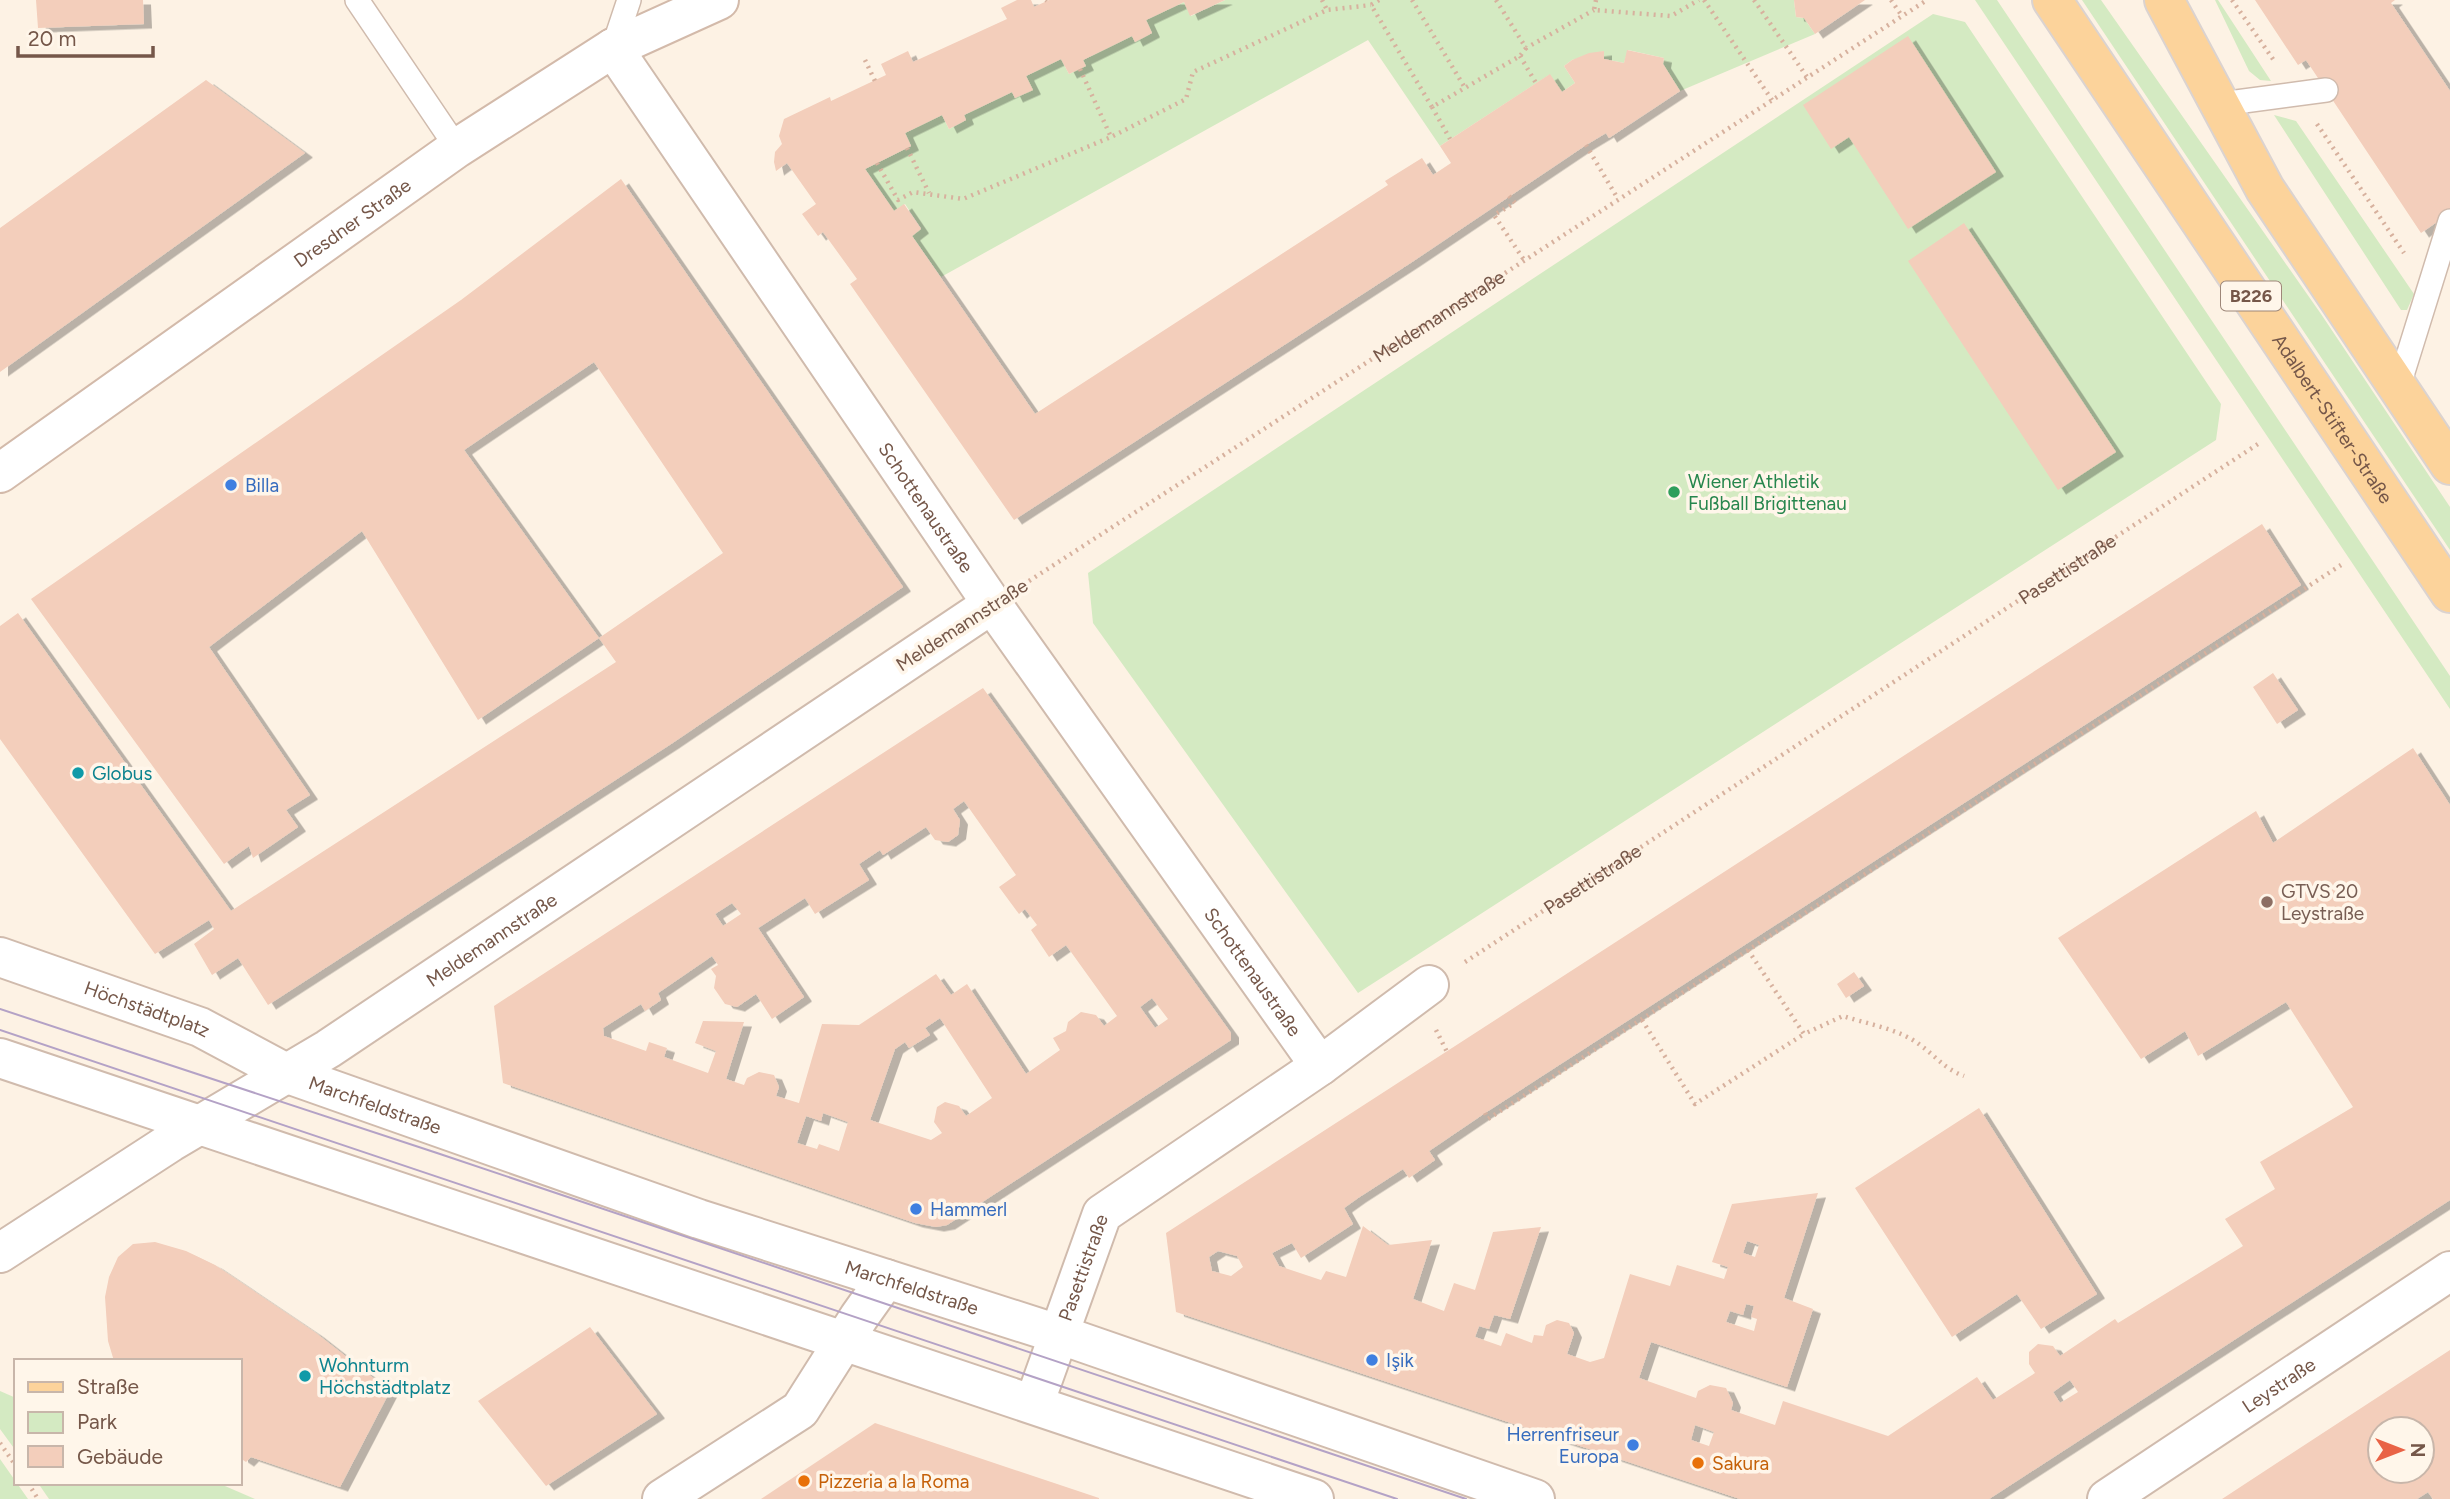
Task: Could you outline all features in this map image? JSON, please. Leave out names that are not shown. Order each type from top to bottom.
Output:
[{"type":"main road","name":"Adalbert-Stifter-Straße","points":[[2052,0],[2450,593]]},
{"type":"main road","points":[[2164,0],[2265,189],[2450,465]]},
{"type":"street","name":"Dresdner Straße","points":[[0,473],[457,148],[613,48],[719,0]]},
{"type":"street","name":"Schottenaustraße","points":[[613,48],[992,604],[1320,1066]]},
{"type":"street","name":"Meldemannstraße","points":[[0,1253],[171,1142],[288,1074],[992,604]]},
{"type":"street","name":"Höchstädtplatz","points":[[0,957],[201,1027],[288,1074]]},
{"type":"street","name":"Pasettistraße","points":[[1034,1404],[1102,1214],[1320,1066],[1429,985]]},
{"type":"street","points":[[0,1058],[1314,1499]]},
{"type":"street","name":"Marchfeldstraße","points":[[288,1074],[699,1219],[1058,1335],[1535,1499]]},
{"type":"street","name":"Leystraße","points":[[2111,1498],[2450,1270]]},
{"type":"street","points":[[662,1499],[800,1410],[886,1279]]},
{"type":"lane","points":[[357,0],[457,148]]},
{"type":"lane","points":[[613,48],[629,0]]},
{"type":"lane","points":[[2221,104],[2326,90]]},
{"type":"lane","points":[[2398,388],[2450,221]]},
{"type":"path","points":[[1322,0],[1327,9]]},
{"type":"path","points":[[877,163],[898,200],[913,192],[962,199],[1111,137],[1186,99],[1193,72],[1327,9],[1371,5],[1379,0]]},
{"type":"path","points":[[1412,0],[1465,88]]},
{"type":"path","points":[[1496,0],[1526,48]]},
{"type":"path","points":[[1594,9],[1596,0]]},
{"type":"path","points":[[1432,107],[1594,9],[1671,16],[1702,0],[1772,100]]},
{"type":"path","points":[[1754,0],[1807,77]]},
{"type":"path","points":[[1891,0],[1902,16]]},
{"type":"path","name":"Meldemannstraße","points":[[992,604],[1927,0]]},
{"type":"path","points":[[2232,0],[2430,291]]},
{"type":"path","points":[[1371,5],[1450,139]]},
{"type":"path","points":[[1520,56],[1535,83]]},
{"type":"path","points":[[865,60],[875,81]]},
{"type":"path","points":[[1080,69],[1111,137]]},
{"type":"path","points":[[1586,145],[1618,199]]},
{"type":"path","points":[[907,148],[930,194]]},
{"type":"path","points":[[1509,196],[1515,203],[1494,215],[1524,260]]},
{"type":"path","name":"Pasettistraße","points":[[1429,985],[2258,444]]},
{"type":"path","points":[[1485,1113],[1489,1119],[2341,565]]},
{"type":"path","points":[[1748,950],[1804,1034]]},
{"type":"path","points":[[1642,1020],[1695,1104],[1804,1034],[1843,1016],[1920,1044],[1950,1070],[1964,1076]]},
{"type":"path","points":[[0,1443],[14,1463]]},
{"type":"green space","points":[[1225,0],[1794,0],[1796,17],[1804,18],[1815,34],[1680,91],[1663,64],[1664,58],[1628,50],[1624,63],[1604,59],[1604,51],[1572,60],[1564,66],[1575,83],[1562,92],[1549,75],[1440,146],[1368,40],[941,277],[912,236],[921,228],[905,204],[894,211],[865,169],[911,146],[905,133],[942,115],[949,129],[966,120],[964,115],[1012,92],[1015,98],[1032,90],[1026,76],[1061,59],[1069,74],[1085,66],[1083,60],[1132,36],[1135,42],[1152,33],[1146,20],[1184,2],[1191,16]]},
{"type":"green space","points":[[1975,0],[1997,0],[2450,676],[2450,709]]},
{"type":"green space","points":[[2082,0],[2101,0],[2321,314],[2450,507],[2450,550]]},
{"type":"green space","points":[[2215,0],[2218,0],[2271,81],[2260,80],[2249,71]]},
{"type":"green space","name":"Wiener Athletik Fußball Brigittenau","points":[[1933,14],[1965,22],[2221,404],[2216,440],[1358,993],[1093,623],[1088,573]]},
{"type":"green space","points":[[2274,115],[2296,121],[2414,294],[2407,310],[2401,310]]},
{"type":"green space","points":[[0,1391],[14,1397],[14,1448],[0,1429]]},
{"type":"green space","points":[[0,1459],[14,1479],[14,1485],[18,1485],[28,1499],[0,1499]]},
{"type":"green space","points":[[39,1485],[223,1485],[255,1499],[49,1499]]},
{"type":"building","points":[[36,0],[143,0],[144,24],[38,28]]},
{"type":"building","points":[[1017,0],[1031,0],[1034,7],[1049,0],[1225,0],[1190,16],[1184,2],[1146,20],[1152,33],[1135,42],[1132,36],[1083,60],[1086,66],[1069,74],[1061,59],[1026,76],[1033,90],[1015,98],[1012,92],[964,115],[966,120],[949,129],[942,115],[905,133],[911,146],[865,169],[894,211],[904,204],[921,229],[912,236],[1035,414],[1388,185],[1385,181],[1422,158],[1433,175],[1451,163],[1440,146],[1550,74],[1562,92],[1575,83],[1564,66],[1572,60],[1589,53],[1604,51],[1604,59],[1624,63],[1627,50],[1664,58],[1663,64],[1680,91],[1609,138],[1606,133],[1586,145],[1412,262],[1014,520],[850,284],[857,279],[823,232],[818,236],[802,214],[816,204],[787,163],[776,171],[774,162],[775,152],[782,144],[779,136],[784,119],[886,75],[881,64],[908,51],[913,62],[1007,19],[1001,8]]},
{"type":"building","points":[[1794,0],[1865,0],[1815,34],[1804,18],[1796,17]]},
{"type":"building","points":[[2255,0],[2395,0],[2391,3],[2450,91],[2450,213],[2421,233],[2306,60],[2298,65]]},
{"type":"building","points":[[1908,36],[1996,172],[1908,229],[1849,137],[1831,149],[1803,105]]},
{"type":"building","points":[[206,80],[305,153],[0,372],[0,228]]},
{"type":"building","points":[[621,179],[903,587],[671,744],[268,1005],[238,958],[212,975],[194,944],[214,929],[209,920],[155,954],[0,739],[0,626],[18,613],[231,911],[616,662],[599,638],[478,720],[362,531],[209,647],[310,795],[286,810],[298,827],[253,858],[249,846],[224,864],[31,599],[461,300]],"holes":[[[594,362],[723,553],[599,638],[464,450]]]},
{"type":"building","points":[[1964,223],[2116,452],[2058,490],[1908,261]]},
{"type":"building","points":[[2262,524],[2301,585],[1485,1113],[1429,1151],[1435,1160],[1409,1178],[1403,1169],[1358,1198],[1344,1208],[1353,1224],[1301,1258],[1292,1243],[1272,1253],[1279,1266],[1321,1280],[1326,1271],[1346,1277],[1363,1226],[1388,1245],[1432,1240],[1413,1299],[1444,1311],[1454,1283],[1475,1290],[1493,1232],[1541,1227],[1510,1319],[1494,1315],[1489,1329],[1479,1326],[1475,1337],[1501,1346],[1506,1333],[1532,1343],[1534,1335],[1543,1336],[1546,1325],[1557,1320],[1569,1323],[1574,1333],[1567,1354],[1590,1362],[1604,1358],[1630,1274],[1670,1286],[1677,1265],[1724,1279],[1728,1267],[1712,1262],[1732,1204],[1818,1193],[1784,1298],[1813,1309],[1787,1387],[1651,1342],[1639,1378],[1696,1398],[1698,1391],[1710,1385],[1726,1388],[1733,1403],[1731,1410],[1775,1425],[1783,1401],[1888,1436],[1977,1377],[1993,1400],[2035,1373],[2029,1364],[2029,1352],[2038,1344],[2053,1346],[2060,1356],[2115,1319],[2118,1323],[2243,1246],[2225,1219],[2275,1189],[2260,1162],[2353,1107],[2286,1002],[2198,1056],[2185,1031],[2141,1059],[2058,938],[2256,811],[2273,843],[2413,748],[2450,805],[2450,1200],[1989,1499],[1740,1499],[1176,1312],[1166,1233]],"holes":[[[1747,1241],[1759,1245],[1755,1257],[1743,1253]],[[1218,1251],[1237,1256],[1243,1267],[1231,1276],[1212,1271],[1209,1257]],[[1746,1304],[1754,1306],[1751,1317],[1757,1319],[1754,1331],[1726,1322],[1730,1311],[1743,1315]],[[2070,1380],[2078,1392],[2060,1403],[2053,1392]],[[1695,1425],[1714,1432],[1709,1446],[1691,1440]]]},
{"type":"building","points":[[2273,673],[2298,710],[2277,724],[2253,687]]},
{"type":"building","points":[[983,688],[1231,1033],[1231,1040],[947,1225],[936,1227],[915,1223],[503,1083],[494,1006]],"holes":[[[964,801],[1016,875],[999,887],[1019,914],[1025,909],[1037,925],[1031,930],[1049,957],[1066,945],[1117,1016],[1104,1026],[1096,1015],[1081,1012],[1068,1022],[1066,1031],[1053,1038],[1060,1050],[1026,1074],[967,984],[951,995],[936,974],[859,1025],[822,1024],[799,1103],[776,1096],[779,1087],[774,1075],[759,1072],[747,1078],[744,1085],[726,1079],[744,1022],[703,1021],[695,1043],[716,1051],[708,1073],[664,1057],[667,1048],[649,1042],[646,1051],[604,1036],[603,1028],[641,1004],[645,1011],[661,1000],[658,993],[712,956],[718,965],[711,969],[716,976],[714,988],[725,1004],[737,1007],[756,994],[772,1019],[804,997],[758,928],[805,898],[815,914],[869,880],[859,864],[880,850],[883,855],[926,827],[935,840],[948,842],[958,835],[960,820],[953,809]],[[732,903],[741,914],[723,926],[715,914]],[[1152,998],[1168,1019],[1155,1028],[1140,1007]],[[940,1018],[992,1098],[966,1116],[959,1106],[945,1102],[937,1107],[934,1122],[942,1133],[931,1140],[870,1120],[895,1049],[905,1042],[909,1048],[930,1035],[925,1028]],[[823,1113],[848,1122],[839,1151],[819,1144],[817,1149],[797,1143],[806,1116],[821,1121]]]},
{"type":"building","points":[[1854,972],[1864,986],[1846,998],[1837,984]]},
{"type":"building","points":[[1979,1108],[2097,1294],[2041,1329],[2017,1294],[1952,1337],[1855,1188]]},
{"type":"building","name":"Wohnturm Höchstädtplatz","points":[[155,1242],[186,1251],[215,1265],[316,1333],[390,1391],[340,1487],[251,1457],[246,1462],[242,1459],[242,1359],[113,1359],[108,1341],[105,1297],[109,1277],[118,1257],[133,1244]]},
{"type":"building","points":[[590,1327],[657,1414],[546,1486],[478,1401]]},
{"type":"building","points":[[2450,1350],[2450,1499],[2433,1499],[2428,1492],[2417,1499],[2222,1499]]},
{"type":"building","points":[[875,1423],[1099,1498],[1099,1499],[761,1499]]},
{"type":"tram line","points":[[0,1009],[1466,1499]]},
{"type":"tram line","points":[[0,1030],[1397,1499]]},
{"type":"place","name":"Billa","points":[[231,485]]},
{"type":"place","name":"Wiener Athletik Fußball Brigittenau","points":[[1674,492]]},
{"type":"place","name":"Globus","points":[[78,773]]},
{"type":"place","name":"GTVS 20 Leystraße","points":[[2267,902]]},
{"type":"place","name":"Hammerl","points":[[916,1209]]},
{"type":"place","name":"Işik","points":[[1372,1360]]},
{"type":"place","name":"Wohnturm Höchstädtplatz","points":[[305,1376]]},
{"type":"place","name":"Herrenfriseur Europa","points":[[1633,1445]]},
{"type":"place","name":"Sakura","points":[[1698,1463]]},
{"type":"place","name":"Pizzeria a la Roma","points":[[804,1481]]}]
